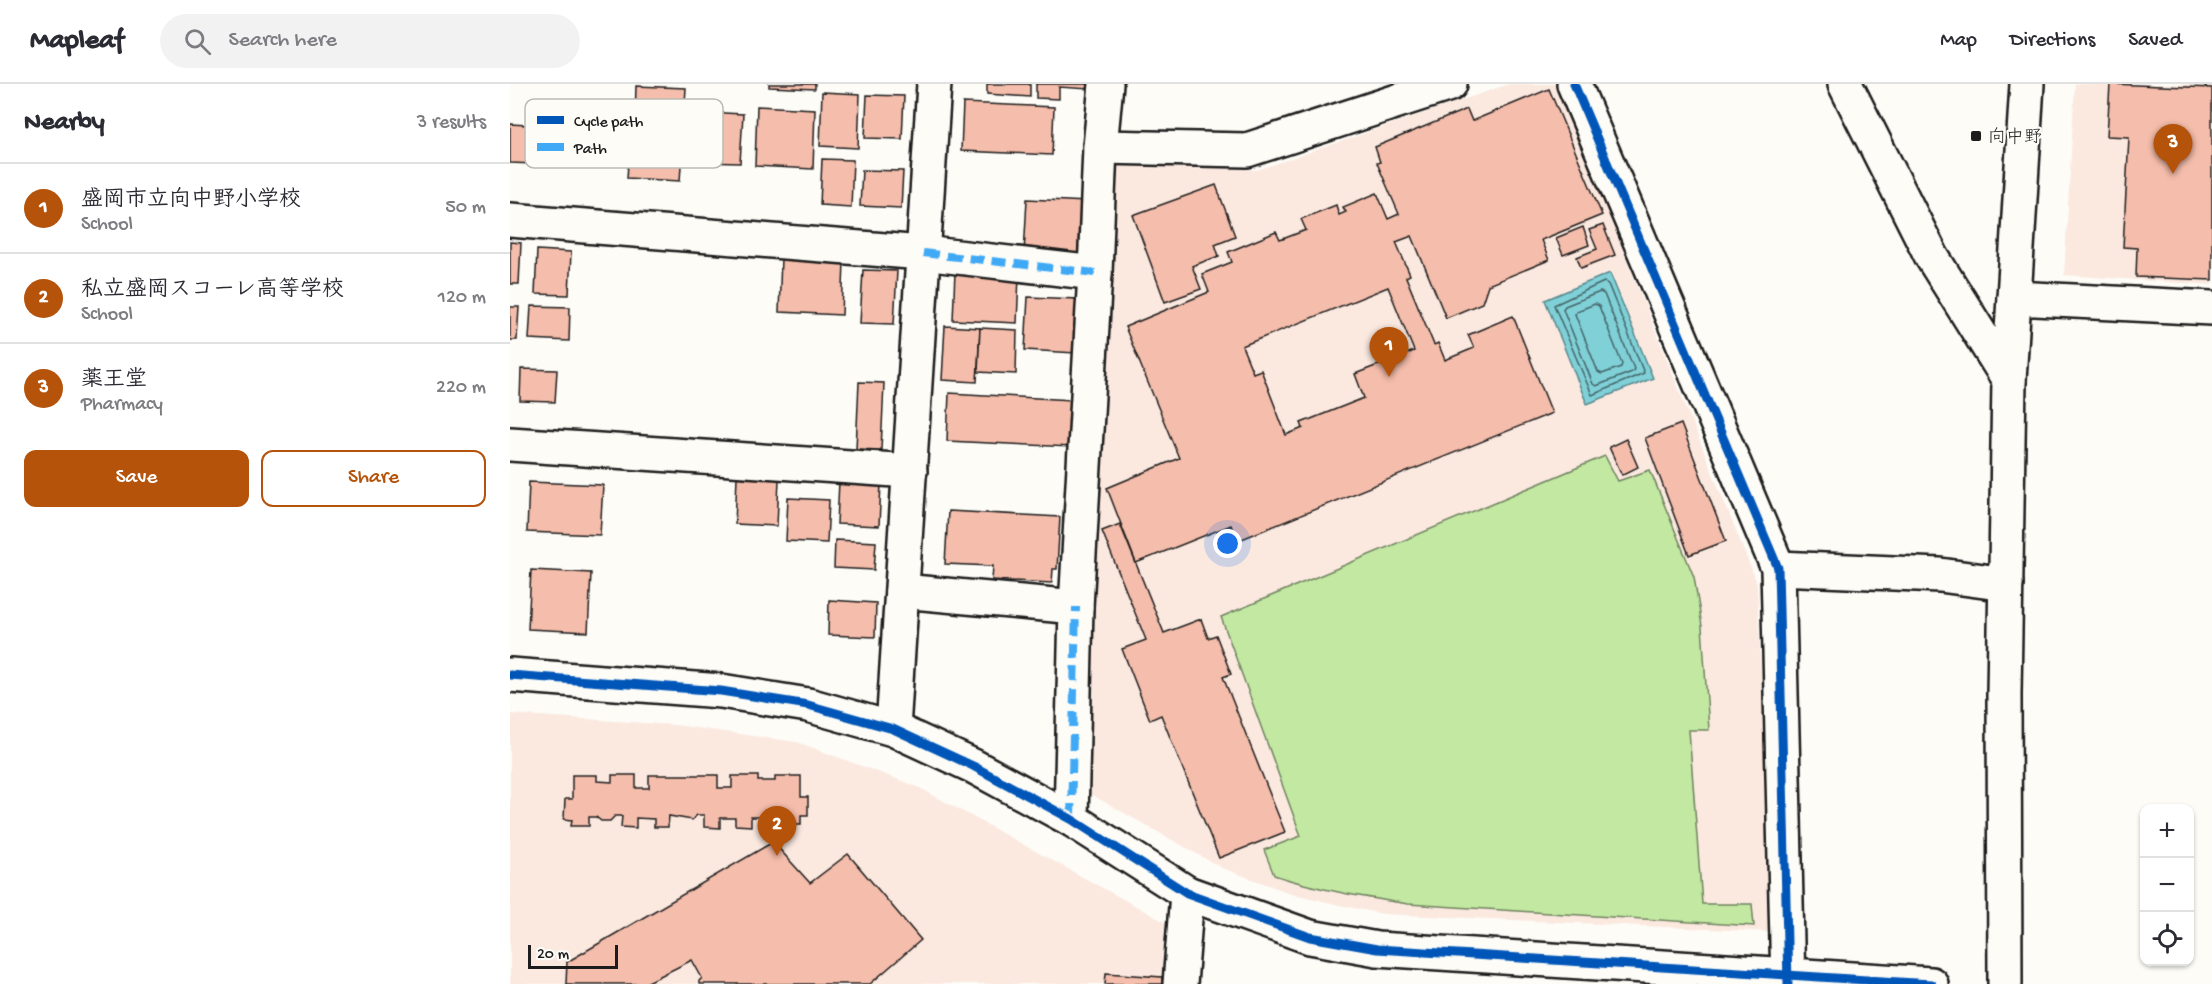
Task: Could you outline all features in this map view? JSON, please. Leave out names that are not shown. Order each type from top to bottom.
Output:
[{"type":"street","points":[[893,729],[934,84]]},
{"type":"street","points":[[1071,819],[1076,608],[1100,147],[1106,84]]},
{"type":"street","points":[[1100,147],[1247,150],[1450,84]]},
{"type":"street","points":[[1574,84],[1778,568],[1788,979]]},
{"type":"street","points":[[1845,84],[1932,257],[2009,380]]},
{"type":"street","points":[[2005,984],[2004,694],[2009,380],[2027,84]]},
{"type":"street","points":[[510,220],[923,253],[1095,273]]},
{"type":"street","points":[[2014,298],[2212,308]]},
{"type":"street","points":[[510,444],[909,471]]},
{"type":"street","points":[[1778,568],[1940,575],[2006,584]]},
{"type":"street","points":[[902,591],[1076,608]]},
{"type":"street","points":[[510,675],[722,691],[808,705],[893,729],[973,766],[1071,819],[1187,893],[1310,937],[1377,949],[1788,979],[1931,984]]},
{"type":"street","points":[[1180,984],[1187,893]]},
{"type":"shaded area","points":[[1509,84],[1556,84],[1757,583],[1772,932],[1383,914],[1339,905],[1290,893],[1222,868],[1083,790],[1116,159],[1257,170]]},
{"type":"shaded area","points":[[2075,84],[2212,84],[2212,285],[2064,275]]},
{"type":"shaded area","points":[[510,714],[675,725],[797,742],[918,787],[1172,926],[1168,984],[510,984]]},
{"type":"green space","points":[[1605,456],[1618,481],[1650,470],[1694,577],[1702,626],[1709,730],[1689,730],[1702,904],[1752,904],[1754,926],[1408,904],[1324,889],[1274,875],[1264,850],[1301,836],[1221,617]]},
{"type":"water","points":[[1610,273],[1653,378],[1587,404],[1545,300]]},
{"type":"building","points":[[769,84],[815,84],[815,89],[769,87]]},
{"type":"building","points":[[987,84],[1030,84],[1030,97],[987,94]]},
{"type":"building","points":[[1036,84],[1089,84],[1089,89],[1059,87],[1059,99],[1036,98]]},
{"type":"building","points":[[2110,84],[2212,88],[2212,280],[2136,277],[2137,248],[2123,247],[2129,137],[2107,136]]},
{"type":"building","points":[[636,86],[686,88],[685,99],[636,99]]},
{"type":"building","points":[[1549,89],[1602,215],[1541,240],[1549,260],[1488,285],[1482,303],[1446,318],[1412,236],[1396,242],[1410,275],[1406,277],[1434,345],[1438,343],[1445,360],[1474,348],[1468,335],[1513,316],[1552,413],[1237,541],[1231,525],[1136,563],[1107,488],[1179,458],[1125,327],[1209,292],[1202,274],[1232,262],[1228,252],[1276,232],[1280,240],[1306,230],[1301,219],[1336,205],[1339,215],[1346,212],[1343,207],[1377,193],[1388,219],[1399,214],[1377,163],[1380,162],[1375,147],[1467,109],[1472,121]],"holes":[[[1388,287],[1414,351],[1355,374],[1364,398],[1301,423],[1303,428],[1286,435],[1261,370],[1253,373],[1242,346]]]},
{"type":"building","points":[[822,92],[860,94],[858,148],[820,146]]},
{"type":"building","points":[[867,95],[904,96],[902,139],[865,138]]},
{"type":"building","points":[[963,103],[1054,107],[1052,155],[961,151]]},
{"type":"building","points":[[757,106],[815,109],[813,169],[755,166]]},
{"type":"building","points":[[723,113],[743,114],[740,163],[723,163]]},
{"type":"building","points":[[510,124],[525,125],[525,164],[510,163]]},
{"type":"building","points":[[822,159],[853,160],[851,207],[820,205]]},
{"type":"building","points":[[628,168],[681,168],[680,181],[627,178]]},
{"type":"building","points":[[862,170],[903,171],[901,208],[860,206]]},
{"type":"building","points":[[1216,185],[1235,236],[1215,244],[1219,256],[1192,266],[1201,289],[1165,302],[1133,215]]},
{"type":"building","points":[[1027,199],[1087,202],[1084,257],[1024,254]]},
{"type":"building","points":[[1603,225],[1615,255],[1581,268],[1577,257],[1597,249],[1589,230]]},
{"type":"building","points":[[1583,227],[1589,245],[1563,255],[1556,238]]},
{"type":"building","points":[[510,242],[521,243],[519,284],[510,284]]},
{"type":"building","points":[[537,250],[571,252],[569,295],[535,294]]},
{"type":"building","points":[[781,258],[844,261],[842,315],[779,312]]},
{"type":"building","points":[[863,270],[897,271],[894,324],[860,323]]},
{"type":"building","points":[[955,272],[1019,275],[1017,323],[953,320]]},
{"type":"building","points":[[1028,297],[1078,299],[1076,353],[1025,350]]},
{"type":"building","points":[[531,306],[570,307],[569,341],[529,339]]},
{"type":"building","points":[[510,307],[519,307],[517,340],[510,340]]},
{"type":"building","points":[[945,326],[980,328],[977,382],[942,380]]},
{"type":"building","points":[[980,328],[1017,330],[1016,374],[978,372]]},
{"type":"building","points":[[521,369],[557,370],[555,402],[520,401]]},
{"type":"building","points":[[859,382],[884,383],[881,450],[856,449]]},
{"type":"building","points":[[949,393],[1073,400],[1071,447],[947,441]]},
{"type":"building","points":[[1681,424],[1726,541],[1689,555],[1645,438]]},
{"type":"building","points":[[1626,439],[1638,467],[1622,475],[1609,447]]},
{"type":"building","points":[[737,477],[779,479],[777,526],[735,524]]},
{"type":"building","points":[[839,481],[881,483],[879,526],[837,524]]},
{"type":"building","points":[[529,482],[603,485],[600,535],[527,532]]},
{"type":"building","points":[[788,498],[829,500],[827,543],[786,541]]},
{"type":"building","points":[[948,511],[1060,517],[1057,569],[1053,569],[1052,583],[992,580],[993,566],[945,564]]},
{"type":"building","points":[[1120,524],[1164,633],[1201,619],[1208,638],[1216,635],[1231,674],[1223,677],[1285,832],[1219,858],[1161,715],[1150,720],[1122,649],[1146,640],[1102,531]]},
{"type":"building","points":[[835,540],[876,542],[874,570],[834,568]]},
{"type":"building","points":[[531,570],[591,573],[588,632],[528,629]]},
{"type":"building","points":[[829,600],[876,603],[875,637],[828,635]]},
{"type":"building","points":[[572,775],[597,775],[597,781],[612,782],[612,775],[636,775],[636,788],[649,788],[649,775],[718,775],[718,788],[732,788],[732,776],[758,776],[758,781],[775,781],[775,776],[801,776],[801,797],[808,797],[808,815],[801,815],[801,824],[783,824],[783,815],[776,815],[773,820],[751,817],[751,826],[735,825],[735,818],[720,818],[720,828],[704,827],[704,815],[697,815],[692,820],[669,816],[668,827],[654,827],[654,819],[636,818],[636,828],[621,827],[622,816],[615,816],[610,821],[589,817],[589,826],[571,826],[572,820],[564,819],[565,799],[572,799]]},
{"type":"building","points":[[773,842],[810,883],[848,854],[921,940],[870,984],[699,984],[702,978],[692,960],[644,984],[566,984],[567,962]]},
{"type":"building","points":[[1106,973],[1162,977],[1162,984],[1105,984]]},
{"type":"marked path","points":[[923,253],[1095,273]]},
{"type":"marked path","points":[[1071,819],[1076,607]]},
{"type":"cycle path","points":[[1574,84],[1778,568],[1788,984]]},
{"type":"cycle path","points":[[510,675],[721,691],[808,705],[893,729],[973,766],[1071,819],[1187,893],[1310,937],[1377,949],[1931,984]]},
{"type":"place","name":"向中野","points":[[1976,136]]},
{"type":"place","name":"薬王堂","points":[[2173,174]]},
{"type":"place","name":"盛岡市立向中野小学校","points":[[1389,377]]},
{"type":"place","name":"私立盛岡スコーレ高等学校","points":[[777,856]]}]
